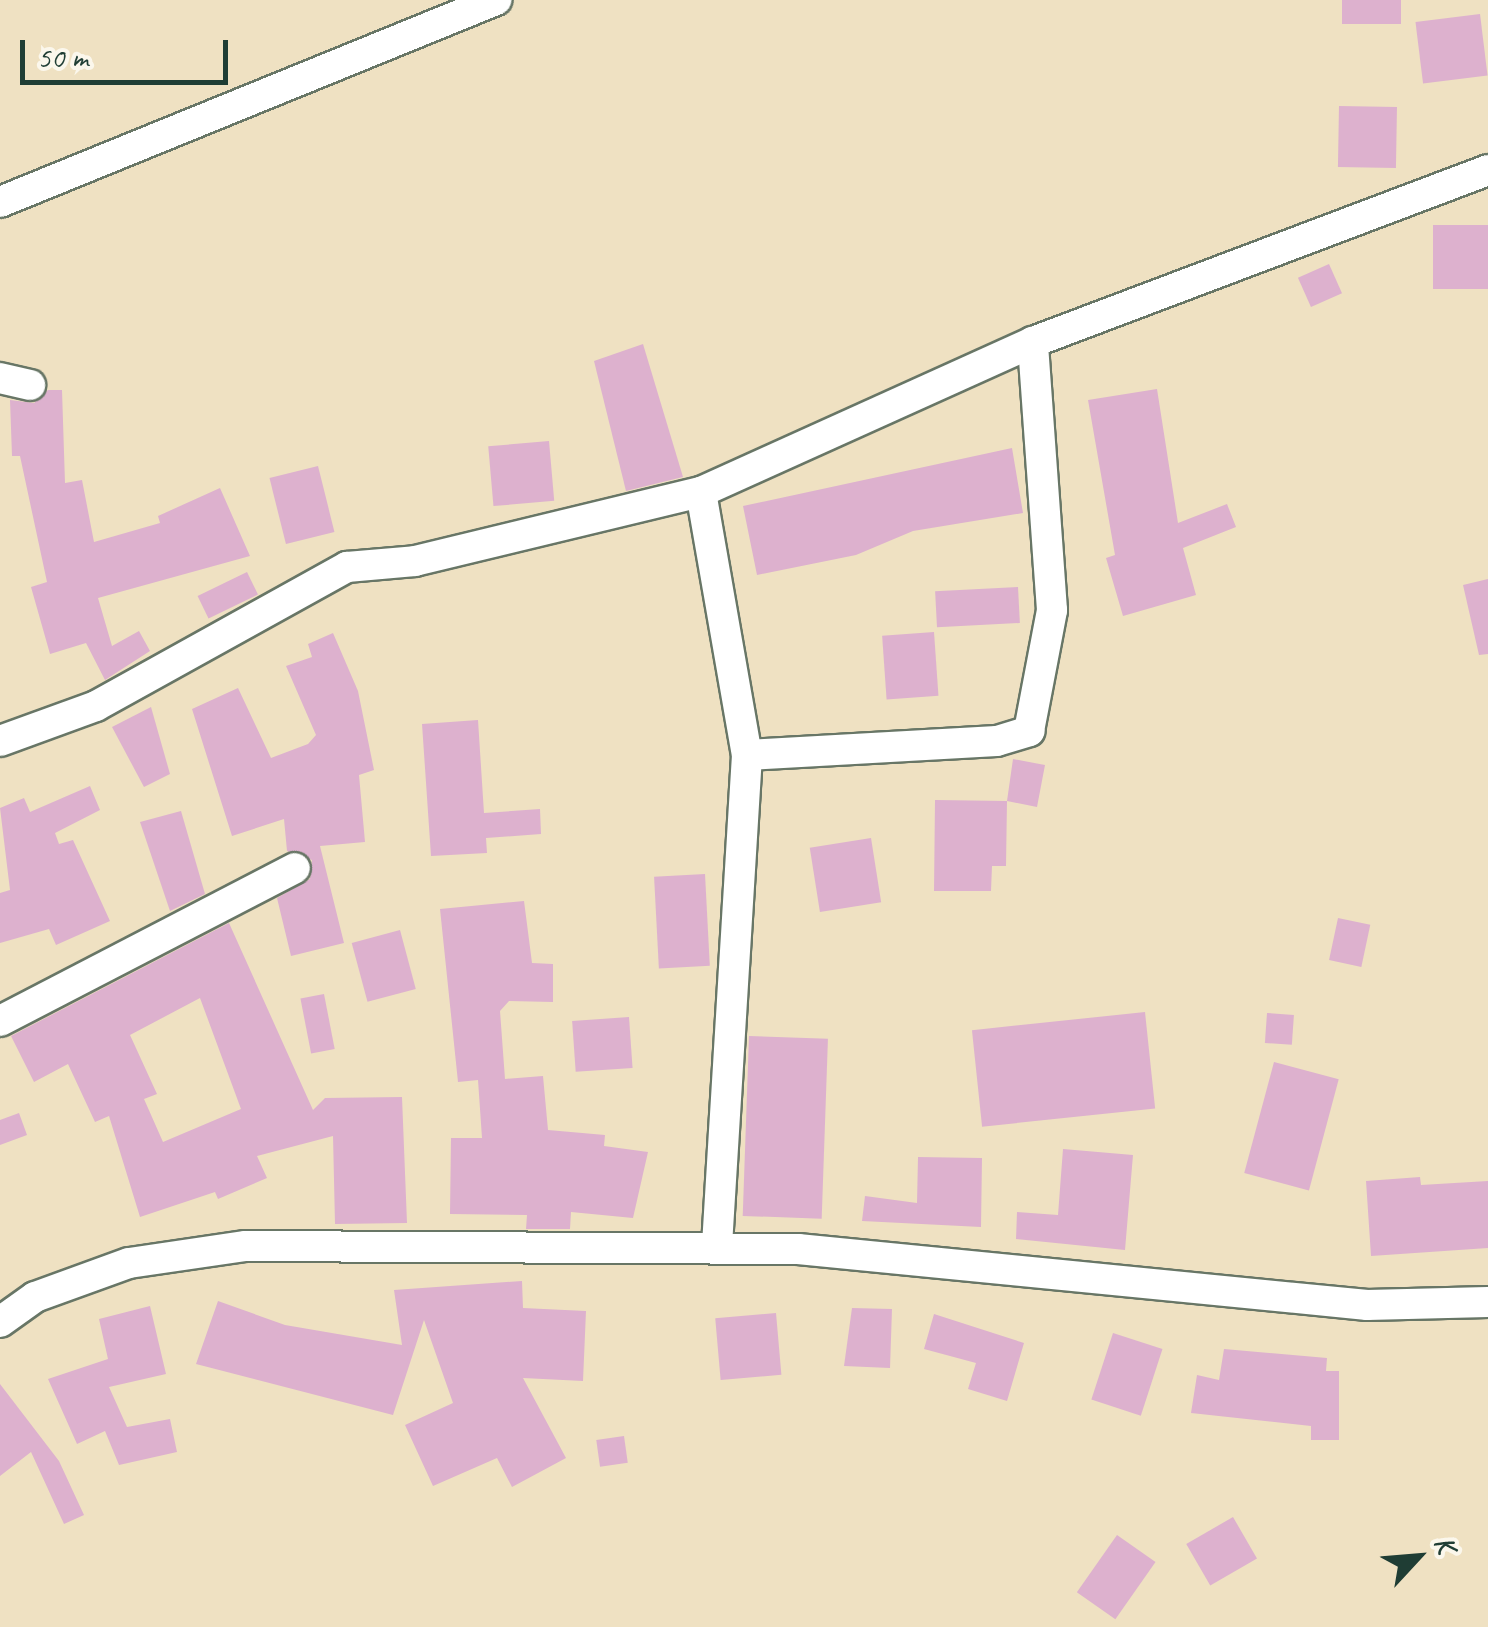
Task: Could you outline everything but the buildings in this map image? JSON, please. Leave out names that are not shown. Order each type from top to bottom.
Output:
[{"type":"street","points":[[0,202],[496,0]]},
{"type":"street","points":[[0,740],[96,706],[347,567],[415,561],[701,492],[1033,342],[1488,170]]},
{"type":"street","points":[[747,755],[997,742],[1029,731],[1052,610],[1033,342]]},
{"type":"street","points":[[701,492],[747,755],[718,1248]]},
{"type":"street","points":[[0,1022],[295,868]]},
{"type":"street","points":[[0,1322],[35,1297],[129,1263],[246,1246],[718,1248],[1367,1305],[1488,1302]]}]
